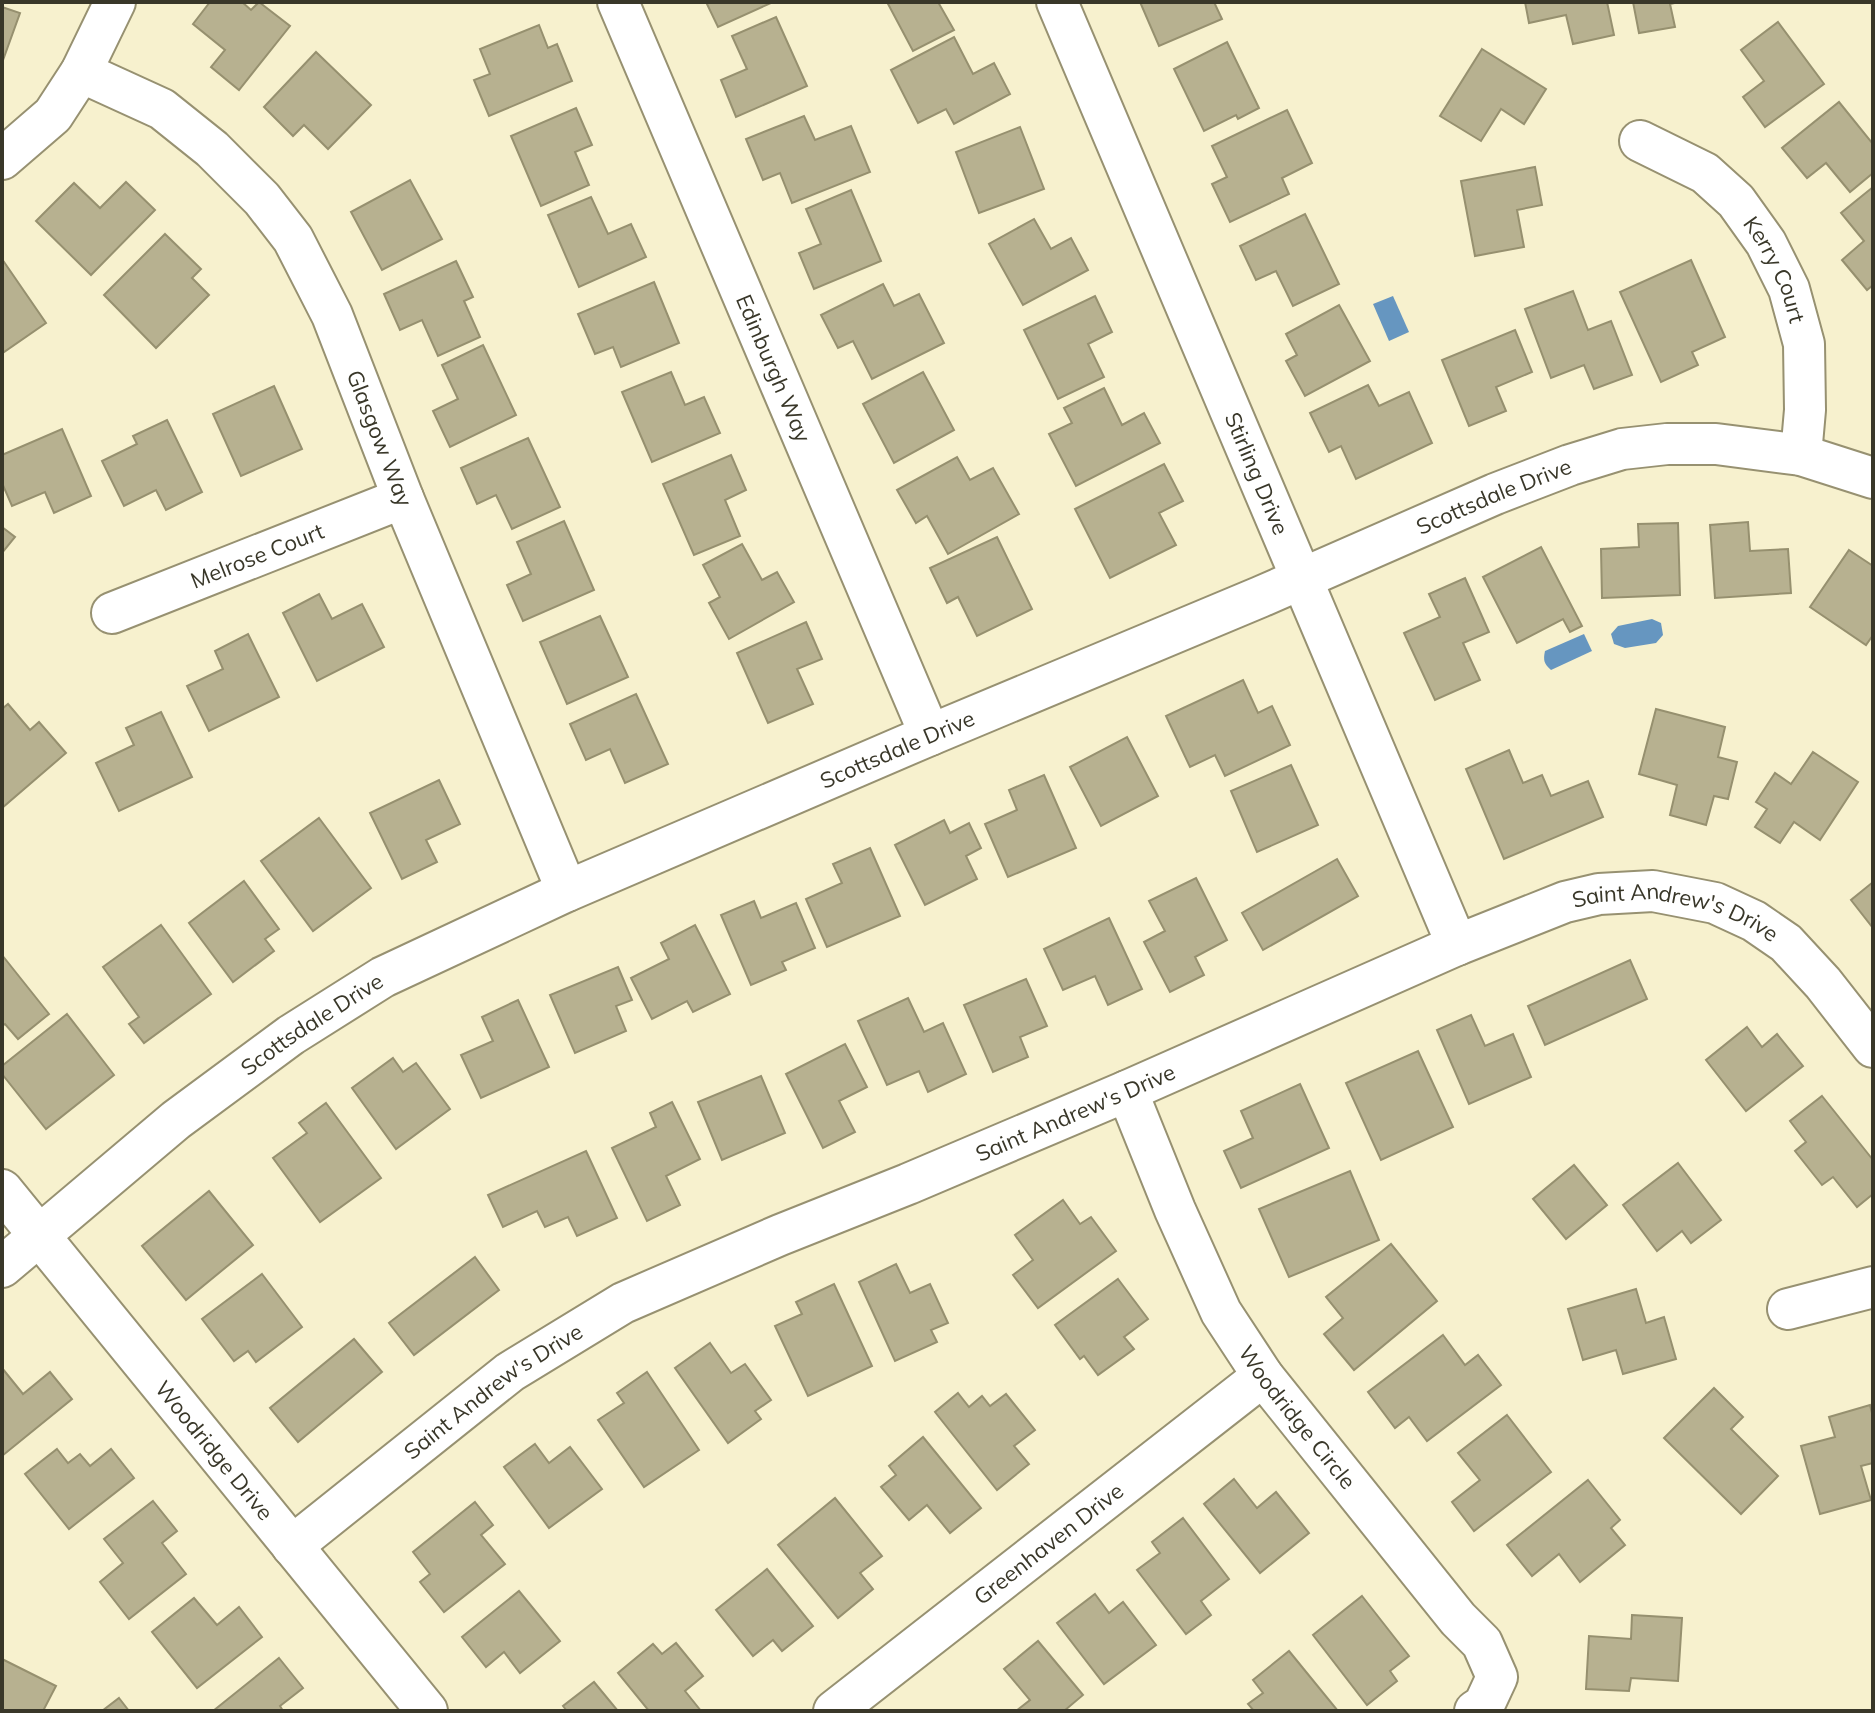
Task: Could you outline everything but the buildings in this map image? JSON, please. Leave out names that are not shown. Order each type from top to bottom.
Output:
[{"type":"street","points":[[2,159],[53,115],[81,72],[115,2]]},
{"type":"street","name":"Edinburgh Way","points":[[618,2],[930,735]]},
{"type":"street","name":"Stirling Drive","points":[[1057,2],[1457,945]]},
{"type":"street","name":"Glasgow Way","points":[[81,72],[162,109],[202,141],[262,199],[293,239],[332,315],[403,498],[567,891]]},
{"type":"street","name":"Kerry Court","points":[[1640,141],[1705,173],[1736,201],[1766,243],[1789,289],[1804,344],[1805,410],[1801,455]]},
{"type":"street","name":"Scottsdale Drive","points":[[2,1267],[176,1120],[291,1035],[383,977],[567,891],[1495,494],[1622,449],[1667,444],[1716,444],[1801,455],[1873,478]]},
{"type":"street","name":"Melrose Court","points":[[112,613],[403,498]]},
{"type":"street","name":"Saint Andrew's Drive","points":[[292,1546],[510,1372],[623,1303],[1127,1091],[1457,945],[1565,902],[1599,894],[1653,891],[1715,903],[1754,921],[1786,943],[1823,983],[1873,1047]]},
{"type":"street","name":"Woodridge Circle","points":[[1127,1091],[1175,1210],[1221,1312],[1263,1376],[1458,1619],[1482,1643],[1497,1677],[1484,1705],[1475,1711]]},
{"type":"street","name":"Woodridge Drive","points":[[2,1190],[427,1711]]},
{"type":"street","points":[[1788,1309],[1873,1287]]},
{"type":"street","name":"Greenhaven Drive","points":[[834,1711],[1263,1376]]},
{"type":"water","points":[[1393,296],[1409,332],[1389,341],[1373,304]]},
{"type":"water","points":[[1652,619],[1661,623],[1663,635],[1656,643],[1625,648],[1614,644],[1611,634],[1618,626]]},
{"type":"water","points":[[1584,634],[1592,651],[1551,670],[1545,662],[1545,651]]}]
